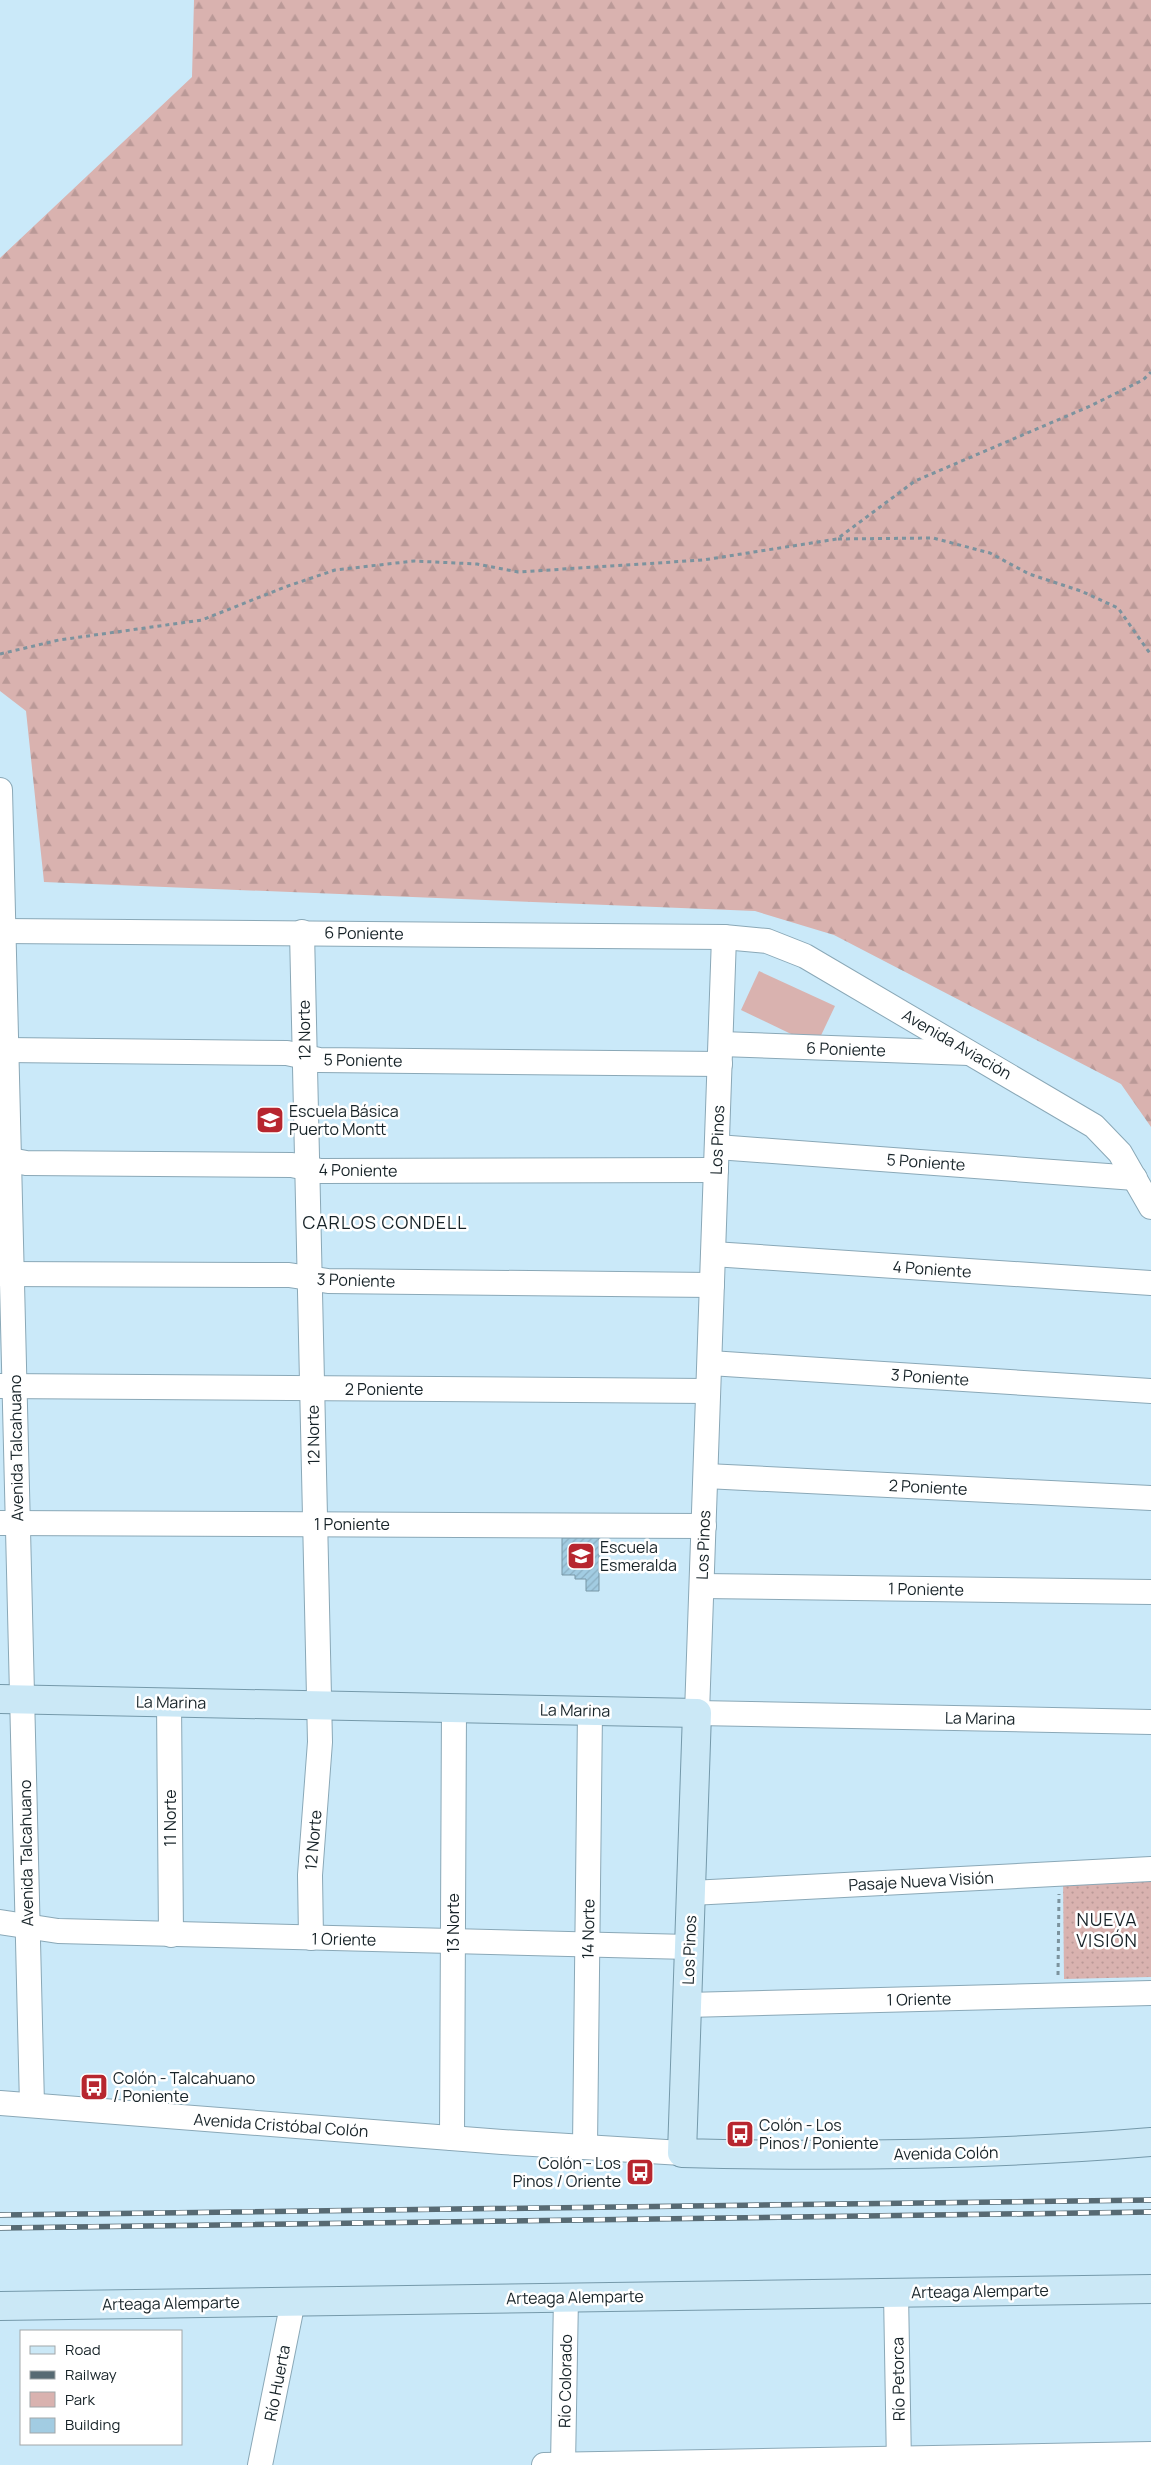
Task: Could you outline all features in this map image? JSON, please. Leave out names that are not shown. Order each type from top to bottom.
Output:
[{"type":"main road","name":"La Marina","points":[[11,1699],[697,1713]]},
{"type":"main road","name":"Los Pinos","points":[[682,2153],[697,1713]]},
{"type":"main road","name":"Avenida Colón","points":[[682,2153],[801,2156],[947,2154],[1151,2142]]},
{"type":"main road","name":"Arteaga Alemparte","points":[[0,2306],[294,2300],[1151,2289]]},
{"type":"street","name":"Avenida Talcahuano","points":[[0,790],[11,1699],[28,1926],[32,2105]]},
{"type":"street","name":"6 Poniente","points":[[2,920],[302,932],[724,936]]},
{"type":"street","name":"12 Norte","points":[[302,932],[319,1705],[317,1798],[310,1875],[311,1938]]},
{"type":"street","name":"Avenida Aviación","points":[[724,936],[766,941],[792,950],[1094,1126],[1112,1143],[1151,1207]]},
{"type":"street","name":"Los Pinos","points":[[697,1713],[724,936]]},
{"type":"street","name":"5 Poniente","points":[[4,1041],[287,1052],[319,1060],[720,1054]]},
{"type":"street","name":"6 Poniente","points":[[720,1054],[971,1053]]},
{"type":"street","name":"4 Poniente","points":[[4,1158],[26,1163],[292,1164],[320,1171],[717,1158]]},
{"type":"street","name":"5 Poniente","points":[[717,1158],[1135,1178]]},
{"type":"street","name":"4 Poniente","points":[[713,1254],[1151,1283]]},
{"type":"street","name":"3 Poniente","points":[[6,1274],[289,1275],[328,1281],[712,1285]]},
{"type":"street","name":"3 Poniente","points":[[710,1363],[1151,1391]]},
{"type":"street","name":"2 Poniente","points":[[7,1386],[708,1391]]},
{"type":"street","name":"2 Poniente","points":[[706,1476],[1151,1498]]},
{"type":"street","name":"1 Poniente","points":[[9,1523],[704,1526]]},
{"type":"street","name":"1 Poniente","points":[[702,1586],[1151,1592]]},
{"type":"street","name":"11 Norte","points":[[169,1702],[171,1935]]},
{"type":"street","name":"13 Norte","points":[[452,2138],[454,1708]]},
{"type":"street","name":"14 Norte","points":[[585,2147],[590,1711]]},
{"type":"street","name":"La Marina","points":[[697,1713],[1151,1722]]},
{"type":"street","name":"Pasaje Nueva Visión","points":[[691,1893],[1151,1869]]},
{"type":"street","name":"1 Oriente","points":[[0,1922],[58,1931],[689,1947]]},
{"type":"street","name":"1 Oriente","points":[[687,2005],[1151,1993]]},
{"type":"street","name":"Avenida Cristóbal Colón","points":[[0,2103],[502,2142]]},
{"type":"street","name":"Avenida Colón","points":[[502,2142],[682,2153]]},
{"type":"street","name":"Río Petorca","points":[[896,2292],[899,2462]]},
{"type":"street","name":"Río Colorado","points":[[564,2465],[566,2297]]},
{"type":"street","name":"Río Huerta","points":[[260,2465],[294,2300]]},
{"type":"street","points":[[544,2465],[899,2462],[1151,2454]]},
{"type":"path","points":[[837,539],[915,481],[1088,407],[1143,380],[1151,372]]},
{"type":"path","points":[[0,654],[59,640],[202,620],[284,587],[336,570],[414,561],[478,564],[518,572],[703,560],[837,539],[934,538],[990,553],[1029,574],[1081,591],[1118,608],[1151,655]]},
{"type":"path","points":[[1058,1996],[1059,1874]]},
{"type":"green space","points":[[194,0],[1151,0],[1151,1127],[1121,1084],[834,935],[755,911],[44,882],[26,711],[0,691],[0,258],[192,77]]},
{"type":"green space","points":[[759,971],[835,1006],[816,1046],[741,1010]]},
{"type":"green space","points":[[1151,1876],[1151,1977],[1064,1979],[1063,1878]]},
{"type":"building","name":"Escuela Esmeralda","points":[[562,1538],[599,1538],[599,1591],[586,1591],[586,1579],[575,1579],[575,1575],[562,1575]]},
{"type":"railway","points":[[0,2215],[1151,2200]]},
{"type":"railway","points":[[0,2228],[1151,2212]]},
{"type":"place","name":"Escuela Básica Puerto Montt","points":[[270,1120]]},
{"type":"place","name":"Escuela Esmeralda","points":[[581,1556]]},
{"type":"place","name":"Colón - Talcahuano / Poniente","points":[[94,2087]]},
{"type":"place","name":"Colón - Los Pinos / Poniente","points":[[740,2134]]},
{"type":"place","name":"Colón - Los Pinos / Oriente","points":[[640,2172]]},
{"type":"district","name":"CARLOS CONDELL","points":[[385,1222]]},
{"type":"district","name":"NUEVA VISIÓN","points":[[1107,1929]]}]
